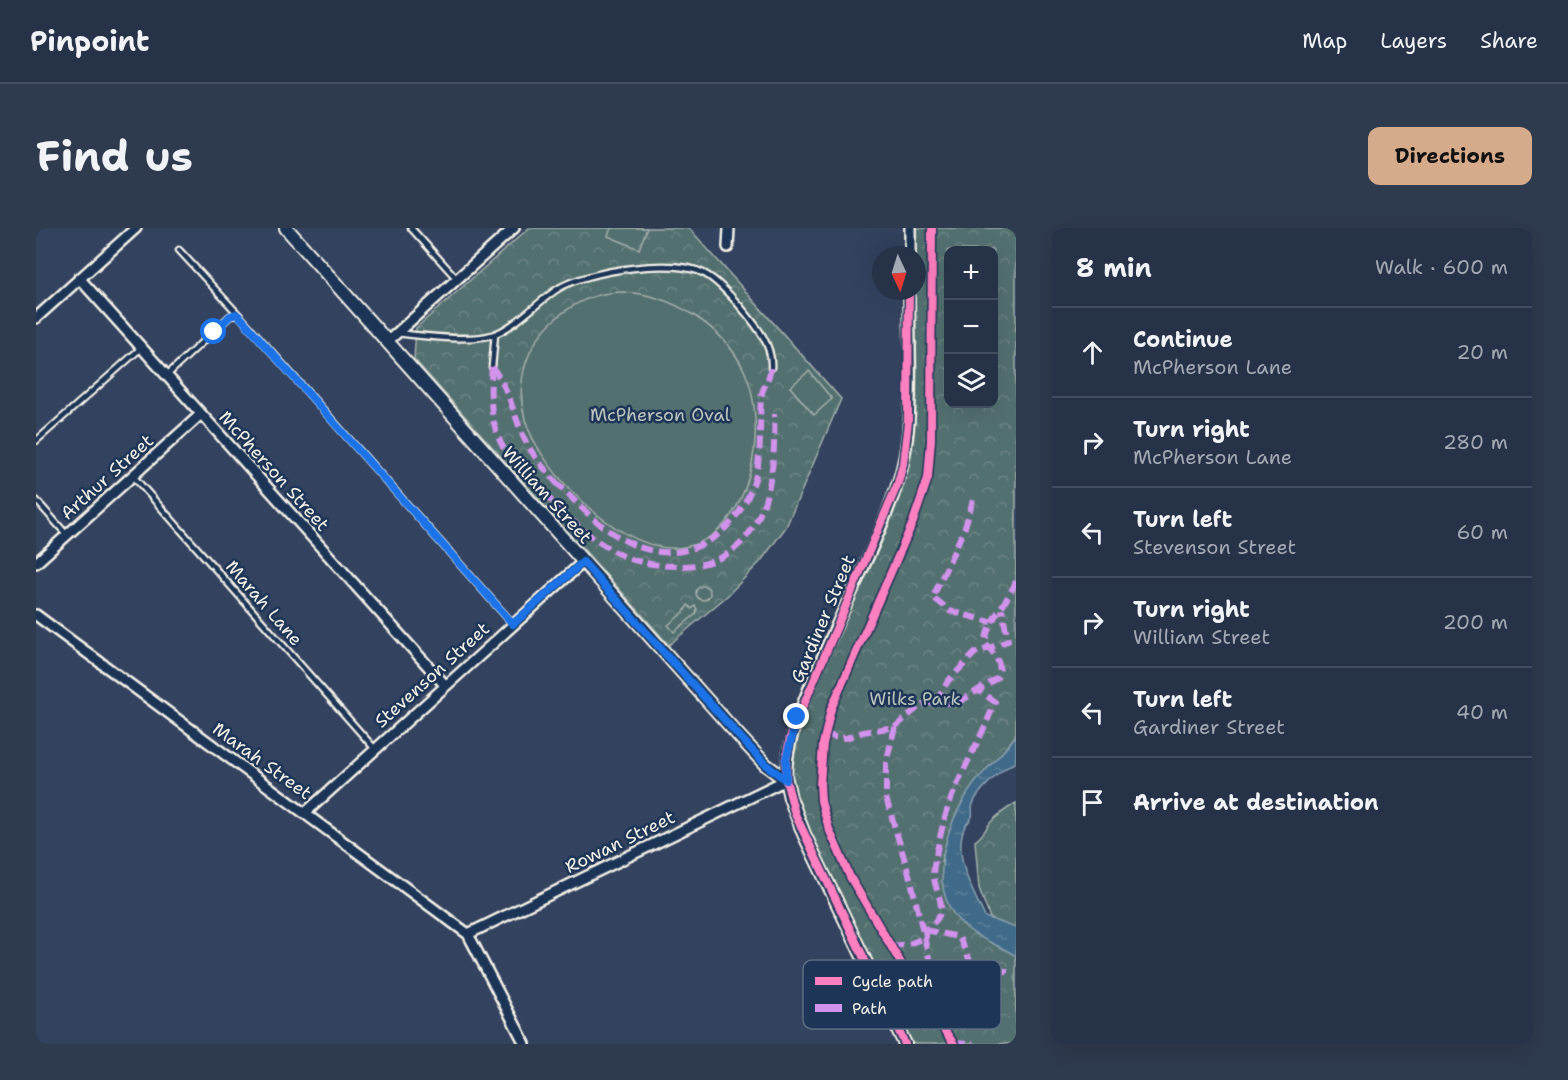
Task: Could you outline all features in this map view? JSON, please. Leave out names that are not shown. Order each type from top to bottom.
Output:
[{"type":"street","points":[[36,318],[136,228]]},
{"type":"street","name":"William Street","points":[[286,228],[393,337],[583,562],[766,765],[786,780]]},
{"type":"street","points":[[393,337],[514,228]]},
{"type":"street","points":[[728,247],[729,228]]},
{"type":"street","points":[[910,228],[910,246]]},
{"type":"street","name":"McPherson Street","points":[[80,278],[200,415],[445,685]]},
{"type":"street","name":"Gardiner Street","points":[[865,960],[804,834],[790,798],[786,780],[786,759],[797,717],[890,502],[903,464],[908,422],[909,300]]},
{"type":"street","name":"Arthur Street","points":[[36,563],[200,415]]},
{"type":"street","name":"Stevenson Street","points":[[305,813],[583,562]]},
{"type":"street","name":"Marah Street","points":[[36,615],[468,934]]},
{"type":"street","name":"Rowan Street","points":[[468,934],[786,780]]},
{"type":"street","points":[[468,934],[525,1044]]},
{"type":"street","name":"Gardiner Street","points":[[898,1029],[905,1044]]},
{"type":"lane","points":[[411,228],[457,279]]},
{"type":"lane","points":[[179,250],[513,624]]},
{"type":"lane","points":[[393,337],[472,339],[495,334],[560,288],[588,275],[632,269],[684,268],[705,274],[735,300],[768,346],[771,368]]},
{"type":"lane","points":[[166,376],[230,316],[238,315]]},
{"type":"lane","points":[[492,368],[495,334]]},
{"type":"lane","points":[[36,441],[141,348]]},
{"type":"lane","name":"Marah Lane","points":[[133,476],[375,749]]},
{"type":"lane","points":[[36,500],[67,535]]},
{"type":"green space","name":"McPherson Oval","points":[[529,228],[689,228],[841,399],[786,527],[761,561],[727,596],[669,645],[414,359],[416,328]]},
{"type":"green space","points":[[611,228],[647,228],[639,249],[608,236]]},
{"type":"green space","name":"Wilks Park","points":[[910,228],[1016,228],[1016,735],[951,828],[941,861],[1001,946],[1016,956],[1016,1044],[905,1044],[898,1029],[1001,1029],[1001,960],[866,960],[790,798],[790,737],[903,464],[909,300],[926,300],[926,246],[910,246]]},
{"type":"green space","name":"McPherson Oval","points":[[623,292],[659,299],[694,315],[723,340],[735,354],[744,370],[751,392],[755,418],[755,446],[750,473],[741,499],[727,521],[708,538],[685,547],[662,547],[637,539],[612,525],[588,507],[566,486],[548,463],[533,440],[525,419],[521,392],[522,378],[530,353],[544,330],[578,303],[595,296]]},
{"type":"green space","points":[[809,371],[832,399],[814,415],[790,387]]},
{"type":"green space","points":[[703,586],[708,588],[710,593],[708,598],[703,600],[698,598],[696,593],[698,588]]},
{"type":"green space","points":[[688,605],[692,609],[695,606],[696,614],[674,632],[668,625],[684,612]]},
{"type":"green space","points":[[1016,803],[1016,928],[1013,928],[990,918],[979,888],[975,841],[994,819]]},
{"type":"water","points":[[1016,735],[1016,762],[997,775],[978,795],[972,808],[972,817],[964,828],[961,851],[970,885],[985,917],[1016,928],[1016,956],[968,929],[954,914],[945,897],[942,878],[947,838],[954,818],[974,784]]},
{"type":"marked path","points":[[492,367],[492,411],[497,433],[506,452],[555,504],[595,539],[633,560],[649,564],[675,566],[704,563],[728,554],[745,538],[758,518],[767,494],[772,468],[774,414]]},
{"type":"marked path","points":[[492,367],[507,392],[527,443],[559,486]]},
{"type":"marked path","points":[[555,481],[600,524],[632,544],[653,551],[673,552],[692,548],[710,540],[725,528],[749,495],[758,465],[761,398],[771,368]]},
{"type":"marked path","points":[[973,500],[965,527],[933,597],[950,611],[991,622]]},
{"type":"marked path","points":[[825,733],[834,737],[846,738],[863,732],[895,727],[921,705],[936,702],[958,703],[997,678],[999,664],[985,642],[994,618],[1016,581]]},
{"type":"marked path","points":[[936,702],[948,681],[975,653],[1008,641],[1002,609]]},
{"type":"marked path","points":[[891,946],[909,944],[926,937],[925,930],[935,922],[940,914],[941,907],[935,884],[934,865],[942,829],[953,794],[995,702],[978,690]]},
{"type":"marked path","points":[[895,727],[886,763],[886,798],[911,881],[929,960]]},
{"type":"marked path","points":[[925,930],[959,937],[970,960]]},
{"type":"marked path","points":[[1001,971],[1014,972]]},
{"type":"marked path","points":[[948,1029],[948,1034]]},
{"type":"marked path","points":[[954,1043],[973,1044]]},
{"type":"cycle path","points":[[899,960],[850,877],[829,829],[821,801],[820,784],[823,744],[831,709],[913,522],[928,478],[931,440],[932,228]]},
{"type":"cycle path","points":[[865,960],[795,814],[786,780],[786,759],[790,737],[898,483],[903,464],[908,422],[909,300]]},
{"type":"cycle path","points":[[898,1029],[905,1044]]},
{"type":"cycle path","points":[[943,1029],[954,1044]]},
{"type":"route","points":[[214,332],[230,316],[238,315],[513,624],[583,562],[766,765],[786,780],[786,759],[797,717]]}]
